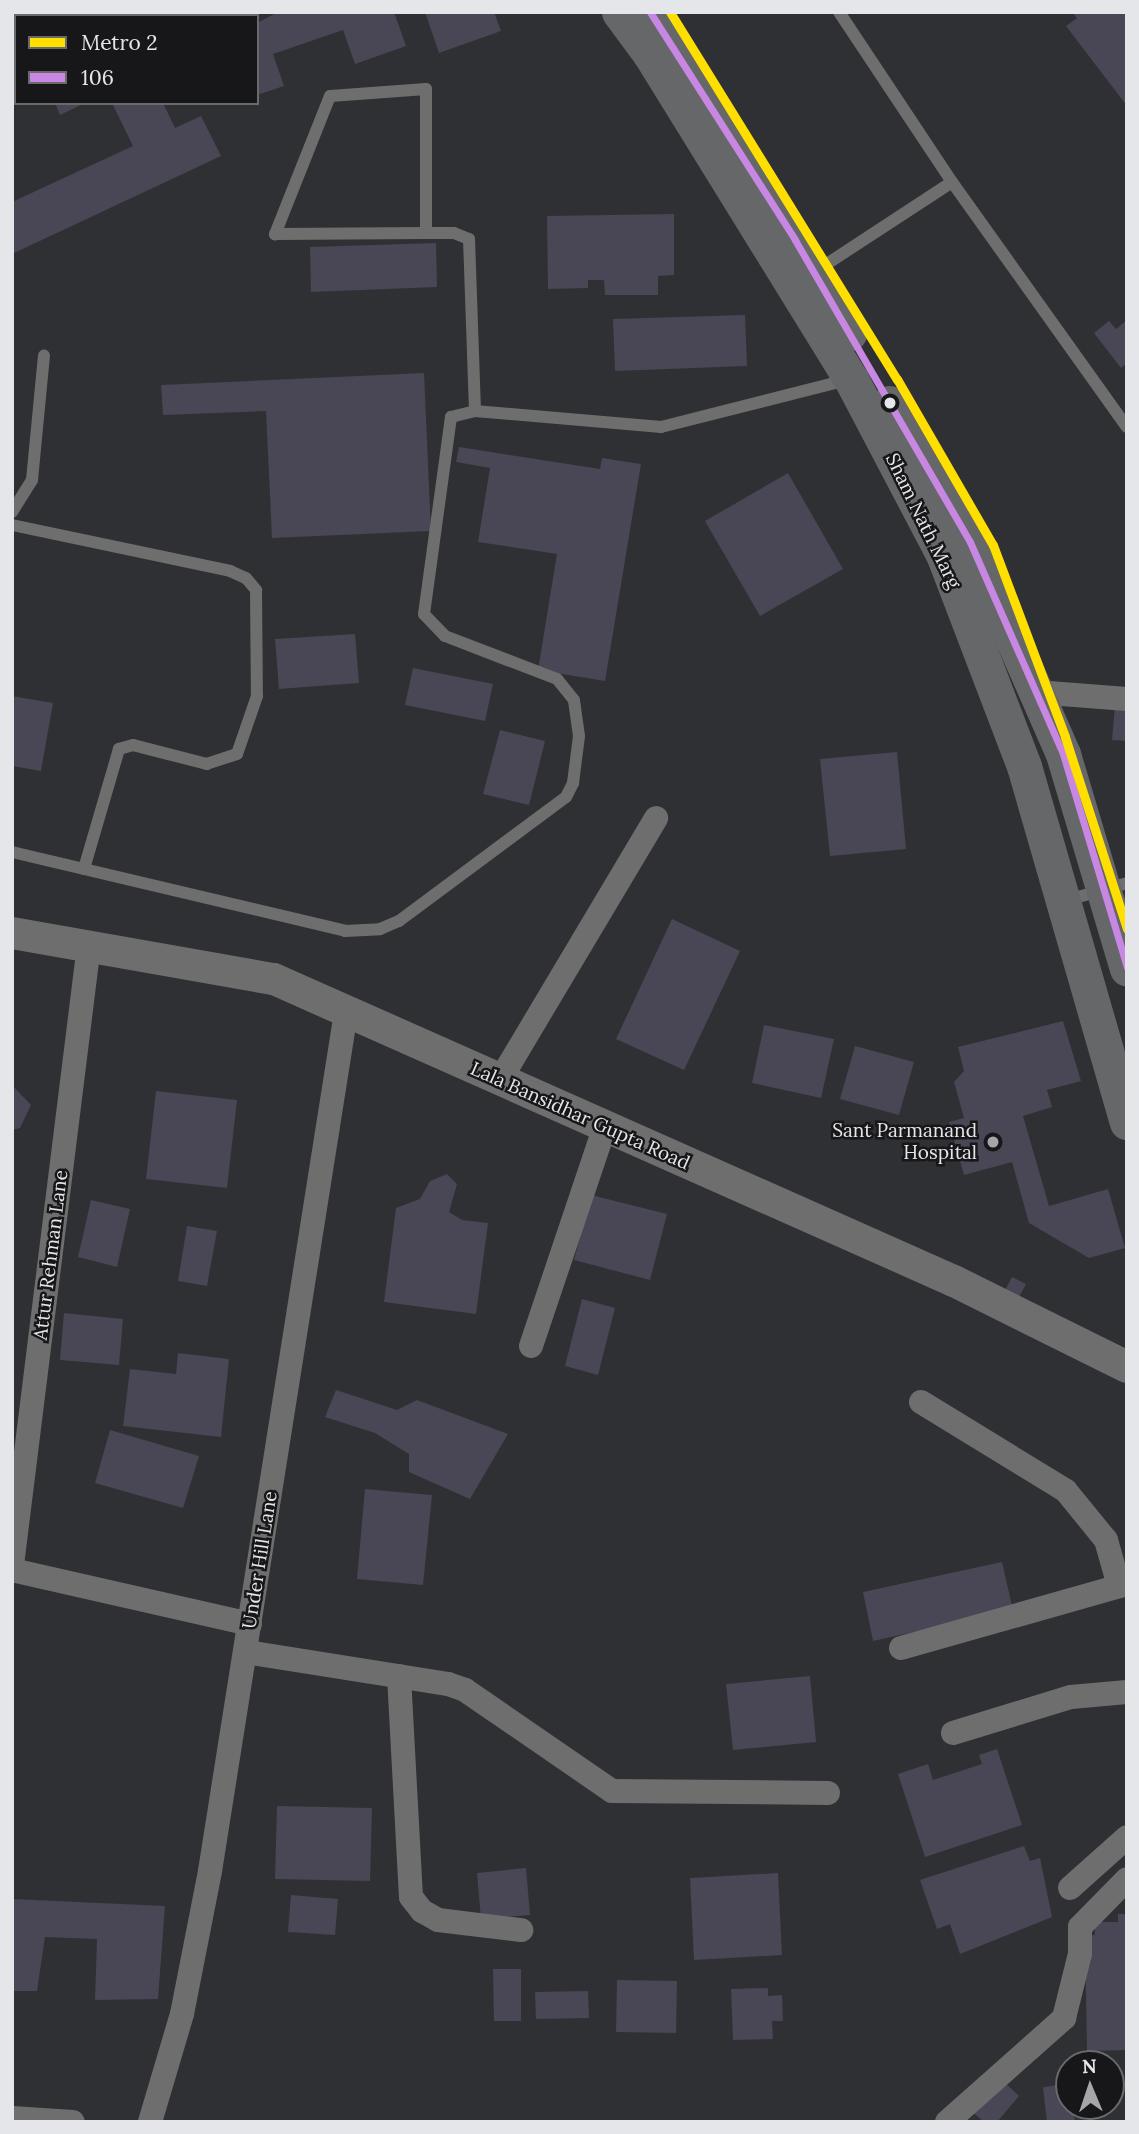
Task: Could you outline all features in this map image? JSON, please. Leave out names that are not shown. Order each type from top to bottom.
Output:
[{"type":"main road","name":"Sham Nath Marg","points":[[619,12],[803,279],[970,542],[1063,754],[1115,886],[1111,964],[1127,1122]]},
{"type":"main road","name":"Sham Nath Marg","points":[[650,12],[803,279],[851,379],[943,554],[1024,766],[1063,901],[1111,964]]},
{"type":"street","points":[[1036,692],[1127,699]]},
{"type":"street","points":[[500,1080],[656,818]]},
{"type":"street","name":"Lala Bansidhar Gupta Road","points":[[12,933],[274,979],[954,1281],[1125,1362]]},
{"type":"street","name":"Attur Rehman Lane","points":[[12,1567],[89,946]]},
{"type":"street","name":"Under Hill Lane","points":[[153,2113],[181,2014],[210,1871],[346,1012]]},
{"type":"street","points":[[531,1346],[605,1126]]},
{"type":"street","points":[[901,1648],[1123,1585],[1106,1540],[1066,1490],[921,1402]]},
{"type":"street","points":[[12,1567],[250,1624]]},
{"type":"street","points":[[246,1652],[400,1676],[465,1690],[612,1791],[828,1793]]},
{"type":"street","points":[[400,1676],[411,1897],[422,1911],[438,1920],[522,1930]]},
{"type":"street","points":[[953,1733],[1071,1697],[1127,1692]]},
{"type":"street","points":[[1070,1888],[1127,1837]]},
{"type":"street","points":[[947,2122],[1064,2018],[1080,1954],[1080,1927],[1127,1879]]},
{"type":"street","points":[[12,2118],[73,2122]]},
{"type":"lane","points":[[839,12],[952,182],[1127,427]]},
{"type":"lane","points":[[426,233],[426,89],[330,96],[275,234],[463,234],[472,247],[475,411]]},
{"type":"lane","points":[[803,279],[952,182]]},
{"type":"lane","points":[[12,512],[32,481],[44,356]]},
{"type":"lane","points":[[12,852],[363,932],[399,921],[566,797],[573,783],[579,736],[578,711],[568,689],[557,679],[445,636],[424,614],[451,417],[475,411],[660,427],[851,379]]},
{"type":"lane","points":[[12,525],[230,571],[246,578],[256,590],[257,696],[237,754],[207,764],[133,746],[120,749],[84,869]]},
{"type":"lane","points":[[1063,901],[1115,886]]},
{"type":"building","points":[[278,12],[394,12],[406,46],[355,64],[343,30],[273,54],[284,86],[259,94],[259,22]]},
{"type":"building","points":[[425,12],[494,12],[501,31],[439,53]]},
{"type":"building","points":[[1072,12],[1127,12],[1127,106],[1066,26],[1077,18]]},
{"type":"building","points":[[56,105],[81,105],[60,115]]},
{"type":"building","points":[[113,105],[164,105],[175,128],[201,116],[221,156],[12,254],[12,202],[133,146]]},
{"type":"building","points":[[674,214],[674,275],[658,276],[658,295],[605,295],[604,280],[588,280],[588,288],[548,289],[547,216]]},
{"type":"building","points":[[436,243],[437,287],[311,292],[310,247]]},
{"type":"building","points":[[745,315],[747,366],[615,371],[613,319]]},
{"type":"building","points":[[1127,320],[1127,363],[1121,368],[1094,333],[1109,321],[1116,329]]},
{"type":"building","points":[[424,373],[431,531],[272,538],[266,411],[163,415],[161,385]]},
{"type":"building","points":[[459,447],[600,469],[602,458],[641,464],[605,681],[538,670],[557,554],[478,542],[490,468],[456,462]]},
{"type":"building","points":[[788,473],[843,569],[760,616],[705,521]]},
{"type":"building","points":[[355,634],[359,683],[279,689],[275,639]]},
{"type":"building","points":[[413,668],[493,684],[485,721],[405,705]]},
{"type":"building","points":[[12,696],[53,703],[41,771],[12,766]]},
{"type":"building","points":[[1115,705],[1127,706],[1127,741],[1112,740]]},
{"type":"building","points":[[500,730],[545,741],[529,805],[483,794]]},
{"type":"building","points":[[897,752],[906,849],[830,856],[820,759]]},
{"type":"building","points":[[672,919],[740,951],[684,1070],[616,1039]]},
{"type":"building","name":"Sant Parmanand Hospital","points":[[1063,1021],[1081,1081],[1047,1090],[1052,1107],[1023,1116],[1049,1206],[1108,1189],[1125,1248],[1089,1258],[1029,1223],[1012,1162],[964,1175],[949,1122],[964,1118],[954,1082],[964,1071],[958,1047]]},
{"type":"building","points":[[764,1025],[834,1039],[821,1098],[752,1083]]},
{"type":"building","points":[[855,1046],[914,1062],[899,1115],[840,1099]]},
{"type":"building","points":[[12,1085],[31,1105],[20,1128],[12,1130]]},
{"type":"building","points":[[156,1091],[237,1100],[227,1188],[146,1179]]},
{"type":"building","points":[[447,1174],[457,1184],[449,1212],[462,1220],[488,1223],[476,1314],[384,1302],[396,1208],[420,1199],[430,1181]]},
{"type":"building","points":[[591,1195],[667,1214],[650,1280],[574,1260]]},
{"type":"building","points":[[91,1200],[130,1209],[117,1267],[78,1257]]},
{"type":"building","points":[[187,1226],[217,1231],[207,1286],[178,1281]]},
{"type":"building","points":[[1012,1277],[1026,1284],[1017,1301],[1003,1294]]},
{"type":"building","points":[[582,1299],[615,1308],[598,1375],[565,1366]]},
{"type":"building","points":[[64,1313],[123,1319],[119,1365],[60,1360]]},
{"type":"building","points":[[178,1353],[229,1359],[221,1437],[123,1426],[130,1369],[176,1374]]},
{"type":"building","points":[[336,1390],[397,1410],[417,1400],[508,1434],[470,1499],[409,1472],[409,1454],[375,1433],[325,1417]]},
{"type":"building","points":[[110,1430],[199,1456],[183,1508],[95,1483]]},
{"type":"building","points":[[365,1489],[432,1495],[423,1585],[357,1579]]},
{"type":"building","points":[[1002,1562],[1013,1610],[873,1641],[863,1592]]},
{"type":"building","points":[[810,1676],[816,1742],[733,1750],[726,1684]]},
{"type":"building","points":[[997,1749],[1022,1825],[925,1857],[898,1774],[928,1764],[933,1780],[982,1764],[979,1755]]},
{"type":"building","points":[[277,1806],[372,1808],[370,1881],[275,1879]]},
{"type":"building","points":[[1024,1846],[1030,1861],[1040,1858],[1052,1917],[960,1954],[950,1924],[937,1929],[920,1880]]},
{"type":"building","points":[[526,1868],[530,1915],[481,1919],[477,1873]]},
{"type":"building","points":[[778,1873],[782,1955],[694,1960],[690,1878]]},
{"type":"building","points":[[291,1895],[338,1899],[335,1935],[288,1932]]},
{"type":"building","points":[[12,1899],[165,1906],[158,1999],[95,2000],[97,1939],[45,1937],[37,1991],[12,1991]]},
{"type":"building","points":[[1118,1914],[1127,1914],[1127,2050],[1087,2050],[1085,1936],[1095,1935],[1095,1922],[1118,1922]]},
{"type":"building","points":[[493,1969],[521,1969],[521,2021],[494,2021]]},
{"type":"building","points":[[617,1980],[677,1981],[676,2033],[616,2032]]},
{"type":"building","points":[[768,1988],[768,1996],[782,1995],[783,2021],[772,2021],[773,2039],[733,2040],[731,1989]]},
{"type":"building","points":[[588,1991],[589,2018],[536,2019],[535,1992]]},
{"type":"building","points":[[999,2077],[1019,2096],[997,2122],[984,2122],[970,2110]]},
{"type":"building","points":[[1055,2086],[1055,2120],[1075,2122],[1047,2122],[1043,2087]]},
{"type":"metro line","name":"2","points":[[670,12],[897,379],[993,545],[1065,737],[1127,929]]},
{"type":"transit line","name":"106","points":[[650,12],[795,240],[970,542],[1063,754],[1127,968]]},
{"type":"place","name":"Sant Parmanand Hospital","points":[[993,1142]]}]
